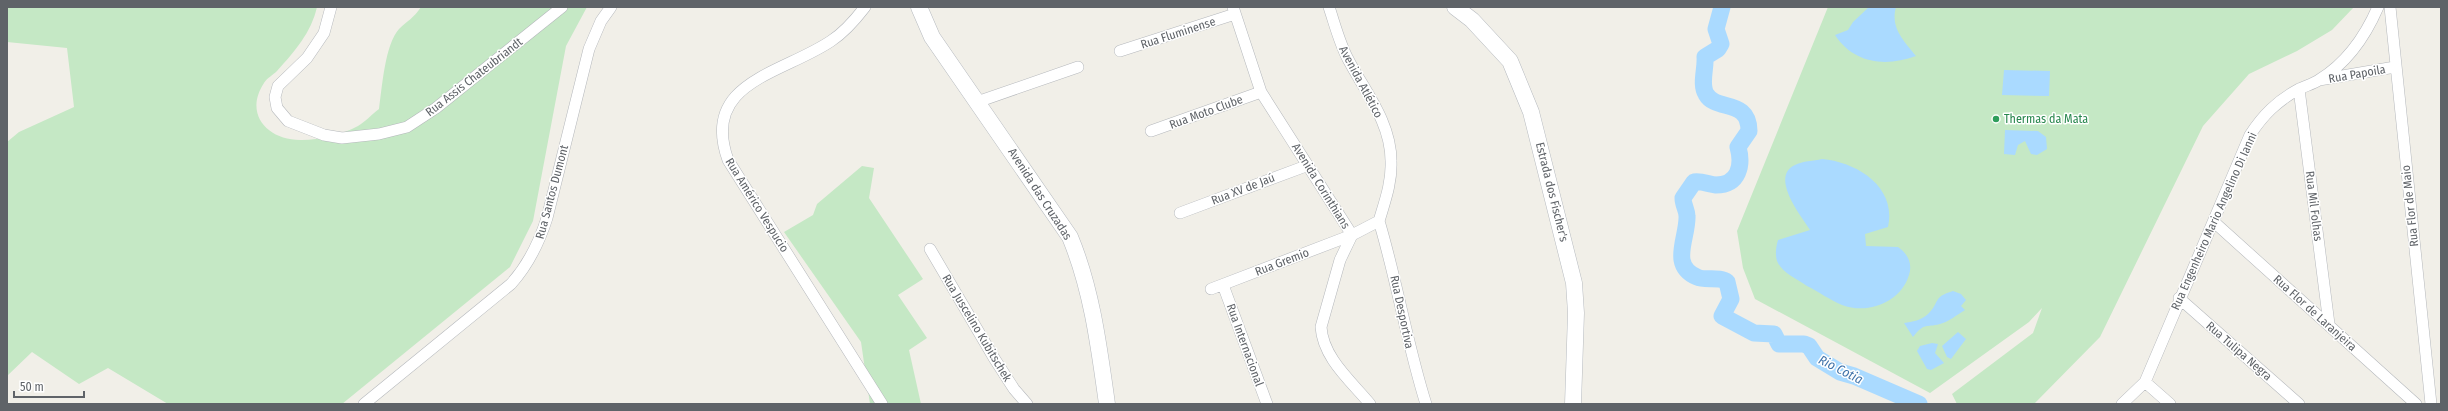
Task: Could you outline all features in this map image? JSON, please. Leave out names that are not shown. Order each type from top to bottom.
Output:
[{"type":"street","name":"Rua Assis Chateubriandt","points":[[331,7],[324,33],[307,58],[278,86],[275,97],[277,108],[288,121],[324,135],[342,138],[379,134],[407,127],[436,108],[562,7]]},
{"type":"street","name":"Rua Santos Dumont","points":[[364,404],[511,284],[523,270],[540,241],[547,218],[589,49],[601,21],[611,7]]},
{"type":"street","name":"Rua Américo Vespucio","points":[[865,7],[854,22],[831,41],[747,86],[732,99],[724,113],[721,142],[728,160],[882,404]]},
{"type":"street","name":"Avenida das Cruzadas","points":[[919,7],[932,37],[1070,237],[1082,266],[1089,297],[1107,404]]},
{"type":"street","name":"Avenida Atlético","points":[[1329,7],[1348,60],[1379,112],[1387,134],[1392,161],[1389,188],[1380,221]]},
{"type":"street","name":"Estrada dos Fischer's","points":[[1455,7],[1472,20],[1510,61],[1531,112],[1574,283],[1576,313],[1573,404]]},
{"type":"street","name":"Rua Engenheiro Mario Angelino Di Ianni","points":[[2122,404],[2145,382],[2179,298],[2214,222],[2250,135],[2262,117],[2273,106],[2299,89],[2319,80],[2350,55],[2368,31],[2378,7]]},
{"type":"street","name":"Rua Flor de Maio","points":[[2390,7],[2431,404]]},
{"type":"street","name":"Rua Fluminense","points":[[1120,51],[1234,11]]},
{"type":"street","name":"Avenida Corinthians","points":[[1234,11],[1261,92],[1306,166],[1352,234],[1340,260],[1322,327],[1322,338],[1329,355],[1370,404]]},
{"type":"street","points":[[2350,55],[2353,65],[2361,73]]},
{"type":"street","points":[[977,102],[1078,67]]},
{"type":"street","name":"Rua Papoila","points":[[2319,80],[2395,67]]},
{"type":"street","name":"Rua Mil Folhas","points":[[2299,89],[2329,324]]},
{"type":"street","name":"Rua Moto Clube","points":[[1151,132],[1261,92]]},
{"type":"street","name":"Rua XV de Jaú","points":[[1180,213],[1306,166]]},
{"type":"street","points":[[1352,234],[1380,221]]},
{"type":"street","name":"Rua Desportiva","points":[[1380,221],[1391,261],[1409,345],[1426,404]]},
{"type":"street","name":"Rua Flor de Laranjeira","points":[[2214,222],[2416,404]]},
{"type":"street","name":"Rua Gremio","points":[[1211,289],[1352,234]]},
{"type":"street","name":"Rua Juscelino Kubitschek","points":[[930,249],[994,358],[1014,389],[1027,404]]},
{"type":"street","name":"Rua Internacional","points":[[1223,285],[1267,404]]},
{"type":"street","name":"Rua Tulipa Negra","points":[[2179,298],[2299,404]]},
{"type":"street","points":[[2145,382],[2170,404]]},
{"type":"green space","points":[[7,7],[317,7],[311,25],[302,41],[277,71],[264,83],[258,95],[256,106],[258,115],[263,124],[270,131],[279,136],[290,139],[309,140],[345,132],[361,124],[379,109],[387,55],[390,45],[399,29],[413,17],[421,7],[587,7],[566,46],[533,221],[510,267],[342,404],[168,404],[108,368],[79,384],[32,352],[7,376],[7,142],[19,132],[74,107],[67,48],[7,42]]},
{"type":"green space","name":"Thermas da Mata","points":[[1828,7],[2354,7],[2332,30],[2297,51],[2249,74],[2203,126],[2100,337],[2034,404],[1957,404],[1952,394],[2033,333],[2042,308],[2029,322],[1930,393],[1755,299],[1743,268],[1737,231]]},
{"type":"green space","points":[[862,166],[874,168],[869,198],[923,279],[898,295],[927,338],[909,350],[921,404],[870,404],[861,342],[784,232],[813,215],[817,204]]},
{"type":"water","points":[[1869,7],[1896,7],[1895,21],[1899,34],[1916,56],[1882,62],[1861,57],[1851,52],[1843,45],[1835,35],[1848,30],[1853,22]]},
{"type":"water","points":[[2004,70],[2050,71],[2049,96],[2002,95]]},
{"type":"water","points":[[2005,130],[2038,131],[2046,137],[2047,149],[2037,155],[2031,154],[2025,141],[2018,145],[2015,155],[2004,154]]},
{"type":"water","points":[[1822,159],[1848,165],[1861,171],[1872,179],[1886,200],[1889,213],[1888,227],[1865,234],[1866,246],[1898,247],[1904,252],[1910,262],[1910,271],[1905,284],[1899,292],[1882,304],[1862,308],[1852,308],[1842,305],[1790,275],[1782,269],[1777,261],[1776,250],[1778,240],[1810,230],[1795,207],[1786,187],[1785,178],[1788,171],[1795,165]]},
{"type":"water","points":[[1953,291],[1961,294],[1966,300],[1961,306],[1965,310],[1943,323],[1923,327],[1913,337],[1904,323],[1923,318],[1932,310],[1939,298],[1946,293]]},
{"type":"water","points":[[1958,332],[1966,339],[1951,359],[1947,357],[1942,346]]},
{"type":"water","points":[[1932,343],[1938,344],[1935,353],[1944,363],[1931,370],[1927,369],[1917,351],[1920,346]]},
{"type":"waterway","name":"Rio Cotia","points":[[1722,7],[1716,29],[1721,44],[1718,49],[1705,57],[1703,86],[1706,94],[1711,99],[1744,114],[1748,121],[1749,131],[1738,147],[1740,161],[1738,173],[1734,178],[1730,182],[1716,185],[1694,182],[1683,198],[1687,216],[1682,250],[1684,266],[1689,272],[1697,277],[1704,279],[1720,279],[1727,282],[1731,299],[1722,316],[1754,333],[1774,334],[1779,344],[1804,344],[1809,346],[1817,358],[1840,372],[1854,376],[1919,404]]},
{"type":"place","name":"Thermas da Mata","points":[[1996,119]]}]
